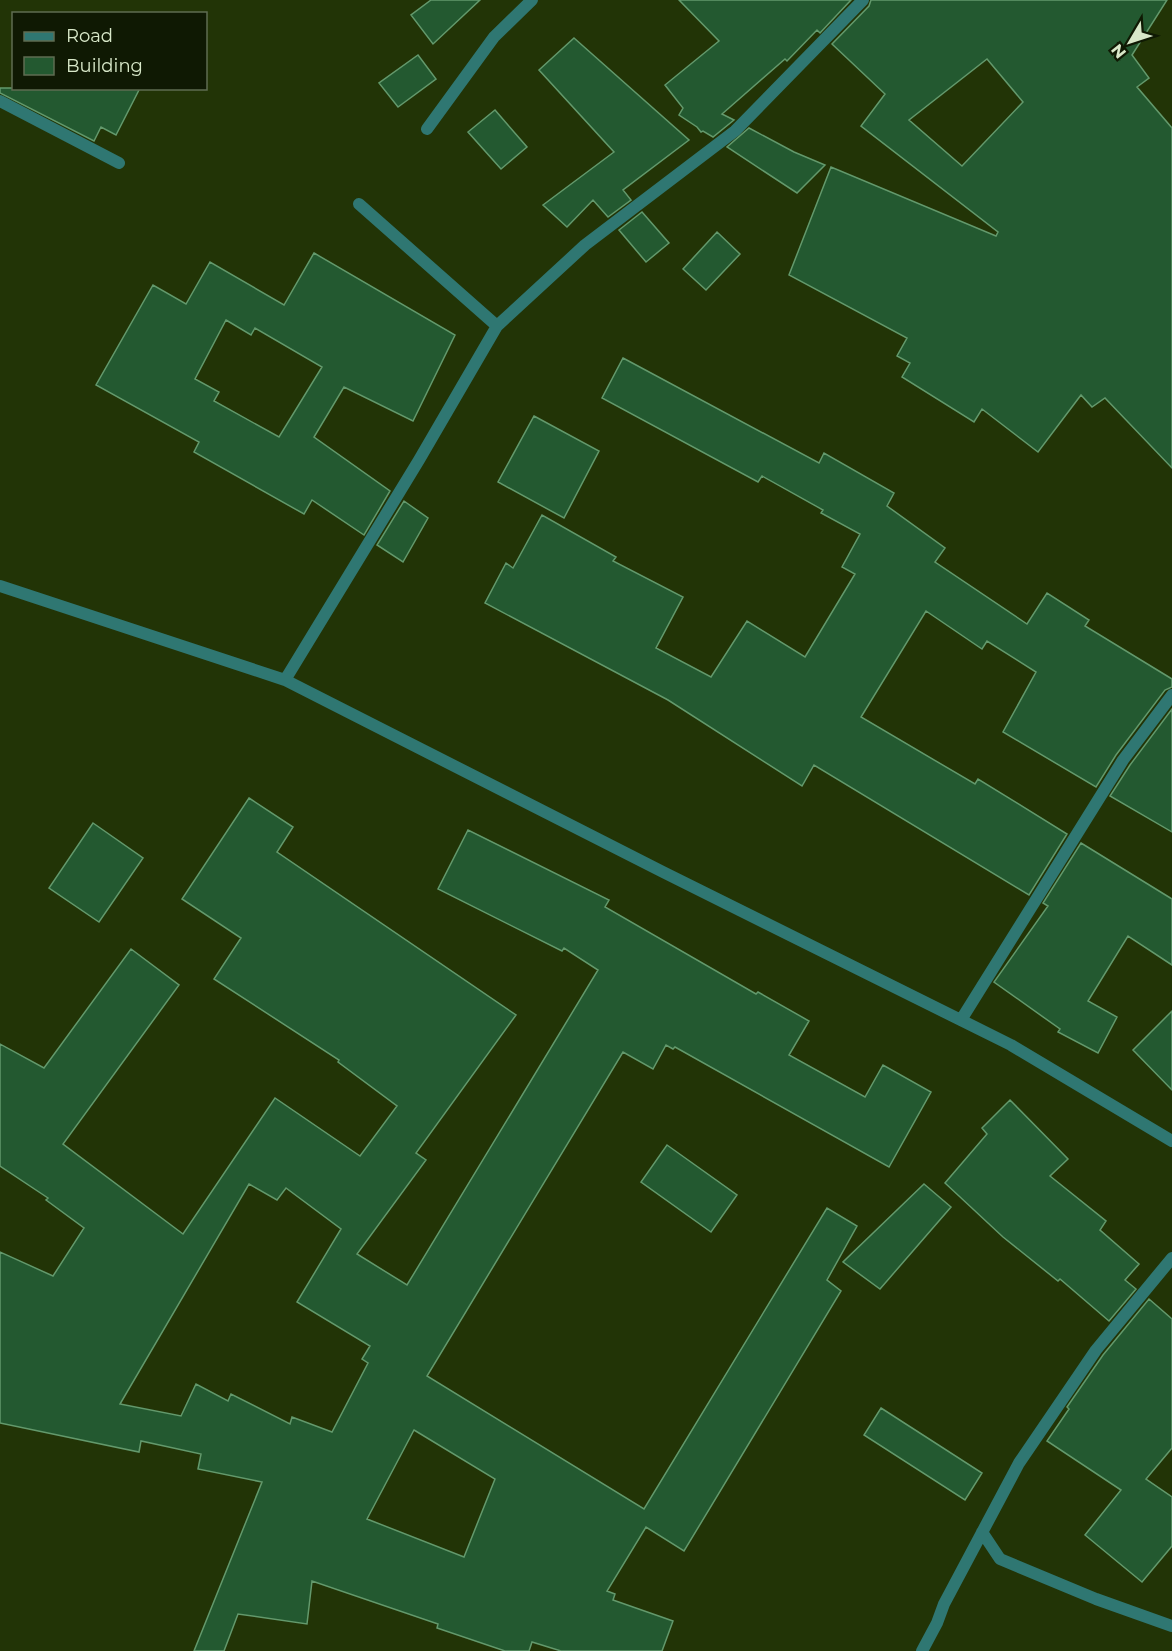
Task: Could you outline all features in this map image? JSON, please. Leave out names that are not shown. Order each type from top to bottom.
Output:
[{"type":"street","points":[[428,129],[494,37],[532,0]]},
{"type":"street","points":[[285,680],[420,460],[497,326],[585,244],[735,131],[863,0]]},
{"type":"street","points":[[0,101],[119,163]]},
{"type":"street","points":[[359,204],[497,326]]},
{"type":"street","points":[[0,586],[285,680],[1011,1045],[1172,1141]]},
{"type":"street","points":[[961,1020],[1123,760],[1172,695]]},
{"type":"street","points":[[921,1651],[1019,1463],[1096,1350],[1172,1258]]},
{"type":"street","points":[[982,1532],[1000,1559],[1096,1599],[1172,1626]]},
{"type":"building","points":[[431,0],[480,0],[433,44],[411,15]]},
{"type":"building","points":[[679,0],[851,0],[820,33],[817,30],[787,61],[785,59],[722,114],[734,120],[713,137],[701,132],[679,115],[683,108],[665,85],[719,41]]},
{"type":"building","points":[[871,0],[1167,0],[1132,55],[1149,78],[1137,87],[1172,128],[1172,468],[1105,398],[1092,407],[1081,395],[1038,452],[982,409],[974,422],[902,377],[910,363],[897,356],[907,338],[789,275],[831,167],[996,236],[998,232],[861,126],[885,94],[832,44],[869,6]],"holes":[[[987,59],[1023,102],[962,166],[909,120]]]},
{"type":"building","points":[[574,38],[689,140],[623,190],[631,200],[608,217],[593,200],[567,227],[543,205],[614,152],[539,70]]},
{"type":"building","points":[[418,55],[436,79],[398,107],[379,83]]},
{"type":"building","points":[[0,88],[12,88],[12,90],[139,90],[116,135],[101,127],[94,141],[0,93]]},
{"type":"building","points":[[495,110],[527,147],[501,169],[468,132]]},
{"type":"building","points":[[749,128],[794,152],[825,165],[797,193],[727,147]]},
{"type":"building","points":[[642,212],[669,243],[646,262],[619,230]]},
{"type":"building","points":[[717,232],[740,254],[706,290],[683,269]]},
{"type":"building","points":[[314,253],[455,335],[413,421],[344,387],[314,437],[390,491],[364,535],[312,500],[304,514],[194,452],[199,442],[96,385],[153,285],[186,304],[210,262],[284,305]],"holes":[[[226,320],[251,335],[255,328],[322,367],[279,437],[214,401],[219,392],[195,379]]]},
{"type":"building","points":[[623,358],[819,463],[824,453],[894,493],[887,506],[945,548],[935,562],[1027,624],[1047,593],[1089,620],[1085,626],[1172,679],[1172,687],[1165,690],[1116,755],[1096,787],[1003,732],[1036,672],[987,641],[982,649],[926,611],[861,717],[975,784],[978,779],[1067,834],[1029,895],[814,765],[802,786],[668,700],[485,603],[506,563],[513,568],[542,515],[616,557],[613,561],[683,597],[656,648],[711,677],[747,621],[805,657],[855,574],[842,567],[860,534],[821,513],[823,510],[762,476],[758,482],[602,398]]},
{"type":"building","points":[[534,416],[599,451],[564,518],[498,482]]},
{"type":"building","points":[[404,501],[428,518],[403,562],[377,545]]},
{"type":"building","points":[[1172,709],[1172,832],[1110,796]]},
{"type":"building","points":[[249,798],[293,827],[277,852],[516,1015],[416,1153],[426,1160],[357,1254],[407,1285],[598,970],[564,948],[562,951],[438,889],[468,830],[609,900],[605,907],[756,994],[758,992],[809,1021],[789,1055],[865,1097],[883,1065],[931,1092],[889,1167],[675,1047],[673,1049],[666,1045],[653,1069],[623,1052],[427,1376],[644,1509],[827,1208],[857,1226],[827,1280],[841,1291],[684,1551],[646,1527],[607,1591],[615,1594],[613,1600],[673,1621],[662,1651],[561,1651],[532,1642],[529,1651],[505,1651],[437,1628],[438,1624],[312,1581],[307,1624],[238,1614],[224,1651],[194,1651],[262,1482],[198,1469],[201,1454],[141,1441],[139,1452],[0,1423],[0,1252],[53,1276],[84,1228],[46,1200],[48,1198],[0,1166],[0,1044],[44,1068],[131,949],[179,985],[63,1144],[183,1234],[275,1098],[360,1156],[397,1106],[338,1062],[339,1060],[214,979],[241,938],[182,899]],"holes":[[[249,1184],[277,1200],[286,1188],[341,1229],[297,1302],[370,1346],[362,1359],[368,1363],[332,1432],[292,1417],[290,1424],[231,1394],[228,1401],[196,1384],[181,1416],[120,1404]],[[414,1430],[495,1479],[464,1557],[367,1519]]]},
{"type":"building","points":[[93,823],[143,858],[99,922],[49,888]]},
{"type":"building","points":[[1081,843],[1172,899],[1172,965],[1128,936],[1088,1001],[1117,1017],[1098,1053],[1058,1032],[1060,1029],[994,982],[1048,906],[1043,903]]},
{"type":"building","points":[[1172,1011],[1172,1090],[1133,1050]]},
{"type":"building","points":[[1010,1100],[1068,1159],[1050,1176],[1106,1221],[1100,1230],[1139,1264],[1125,1280],[1136,1289],[1109,1321],[1060,1279],[1058,1281],[1003,1237],[945,1183],[987,1134],[982,1128]]},
{"type":"building","points":[[667,1145],[737,1195],[711,1232],[641,1182]]},
{"type":"building","points":[[924,1184],[951,1207],[880,1289],[843,1262]]},
{"type":"building","points":[[1149,1299],[1172,1319],[1172,1448],[1146,1479],[1172,1497],[1172,1546],[1142,1582],[1085,1535],[1121,1490],[1047,1441],[1103,1355]]},
{"type":"building","points":[[881,1408],[982,1473],[965,1500],[864,1435]]}]
